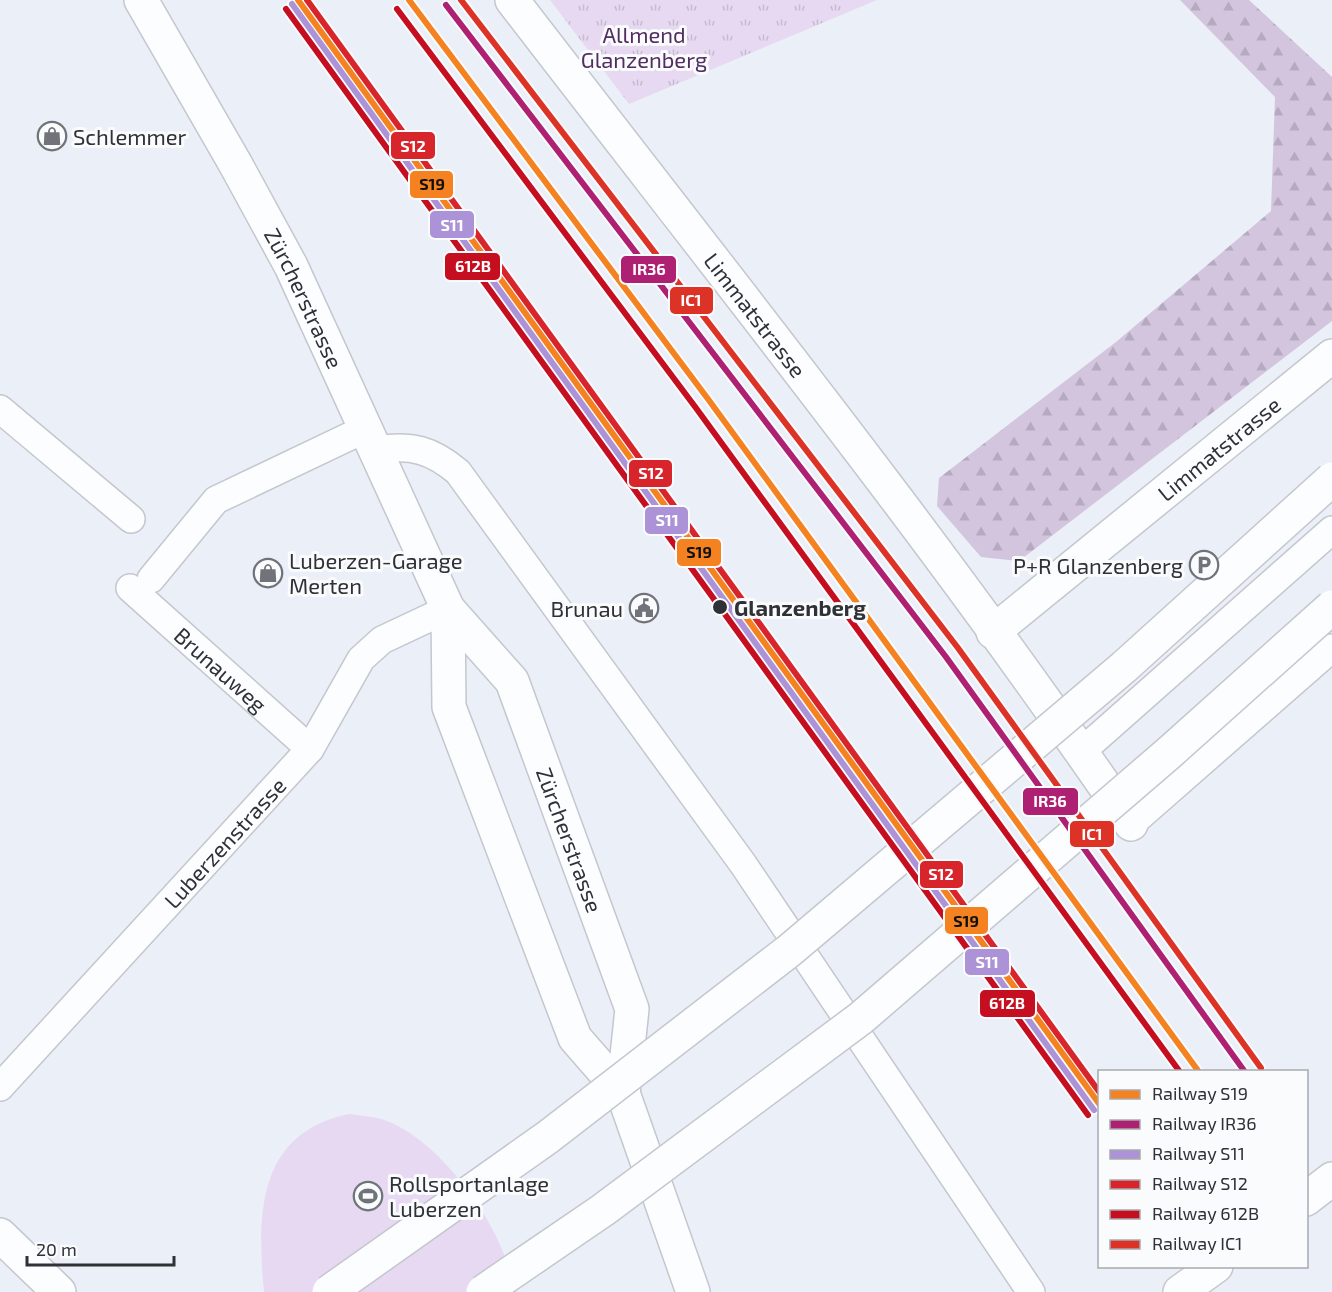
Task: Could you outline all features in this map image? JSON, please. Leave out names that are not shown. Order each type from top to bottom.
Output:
[{"type":"main road","name":"Zürcherstrasse","points":[[141,0],[199,99],[291,266],[448,609],[512,681],[632,1009],[623,1093]]},
{"type":"main road","name":"Limmatstrasse","points":[[512,0],[883,483],[1081,752],[1131,824]]},
{"type":"main road","name":"Limmatstrasse","points":[[993,632],[1332,356]]},
{"type":"main road","points":[[329,1292],[548,1137],[790,950],[1124,667],[1332,479]]},
{"type":"main road","points":[[483,1292],[603,1210],[861,1018],[1170,752],[1332,608]]},
{"type":"main road","name":"Zürcherstrasse","points":[[448,609],[449,707],[575,1038],[623,1093],[693,1292]]},
{"type":"main road","points":[[1308,1197],[1332,1179]]},
{"type":"main road","points":[[0,1235],[58,1292]]},
{"type":"main road","points":[[1180,1292],[1213,1268]]},
{"type":"lane","points":[[0,409],[131,519]]},
{"type":"lane","name":"Brunauweg","points":[[310,749],[140,584],[216,500],[372,439]]},
{"type":"lane","points":[[372,439],[399,446],[420,448],[441,457],[458,472],[743,864],[1031,1292]]},
{"type":"lane","points":[[1081,752],[1332,530]]},
{"type":"lane","name":"Luberzenstrasse","points":[[0,1087],[310,749],[361,659],[382,640],[448,609]]},
{"type":"lane","points":[[1131,824],[1332,648]]},
{"type":"green space","name":"Allmend Glanzenberg","points":[[550,0],[877,0],[629,104]]},
{"type":"green space","points":[[1180,0],[1249,0],[1332,77],[1332,321],[1019,561],[981,557],[937,506],[939,478],[1116,342],[1271,211],[1275,97]]},
{"type":"green space","name":"Rollsportanlage Luberzen","points":[[349,1114],[378,1118],[394,1124],[414,1136],[454,1173],[472,1196],[500,1245],[514,1292],[264,1292],[261,1234],[269,1181],[280,1158],[296,1139],[319,1124]]},
{"type":"rail line","name":"S19","points":[[298,0],[1098,1102]]},
{"type":"rail line","name":"S12","points":[[307,0],[1098,1090]]},
{"type":"rail line","name":"S19","points":[[409,0],[708,399],[1198,1070]]},
{"type":"rail line","name":"IC1","points":[[461,0],[958,648],[1261,1068]]},
{"type":"rail line","name":"S11","points":[[292,4],[1094,1110]]},
{"type":"rail line","name":"IR36","points":[[446,5],[946,657],[1244,1070]]},
{"type":"rail line","name":"612B","points":[[286,9],[1088,1115]]},
{"type":"rail line","name":"612B","points":[[397,9],[696,408],[1179,1070]]},
{"type":"place","name":"Schlemmer","points":[[52,136]]},
{"type":"place","name":"P+R Glanzenberg","points":[[1204,565]]},
{"type":"place","name":"Luberzen-Garage Merten","points":[[268,573]]},
{"type":"place","name":"Glanzenberg","points":[[720,607]]},
{"type":"place","name":"Brunau","points":[[644,608]]},
{"type":"place","name":"Rollsportanlage Luberzen","points":[[368,1196]]}]
